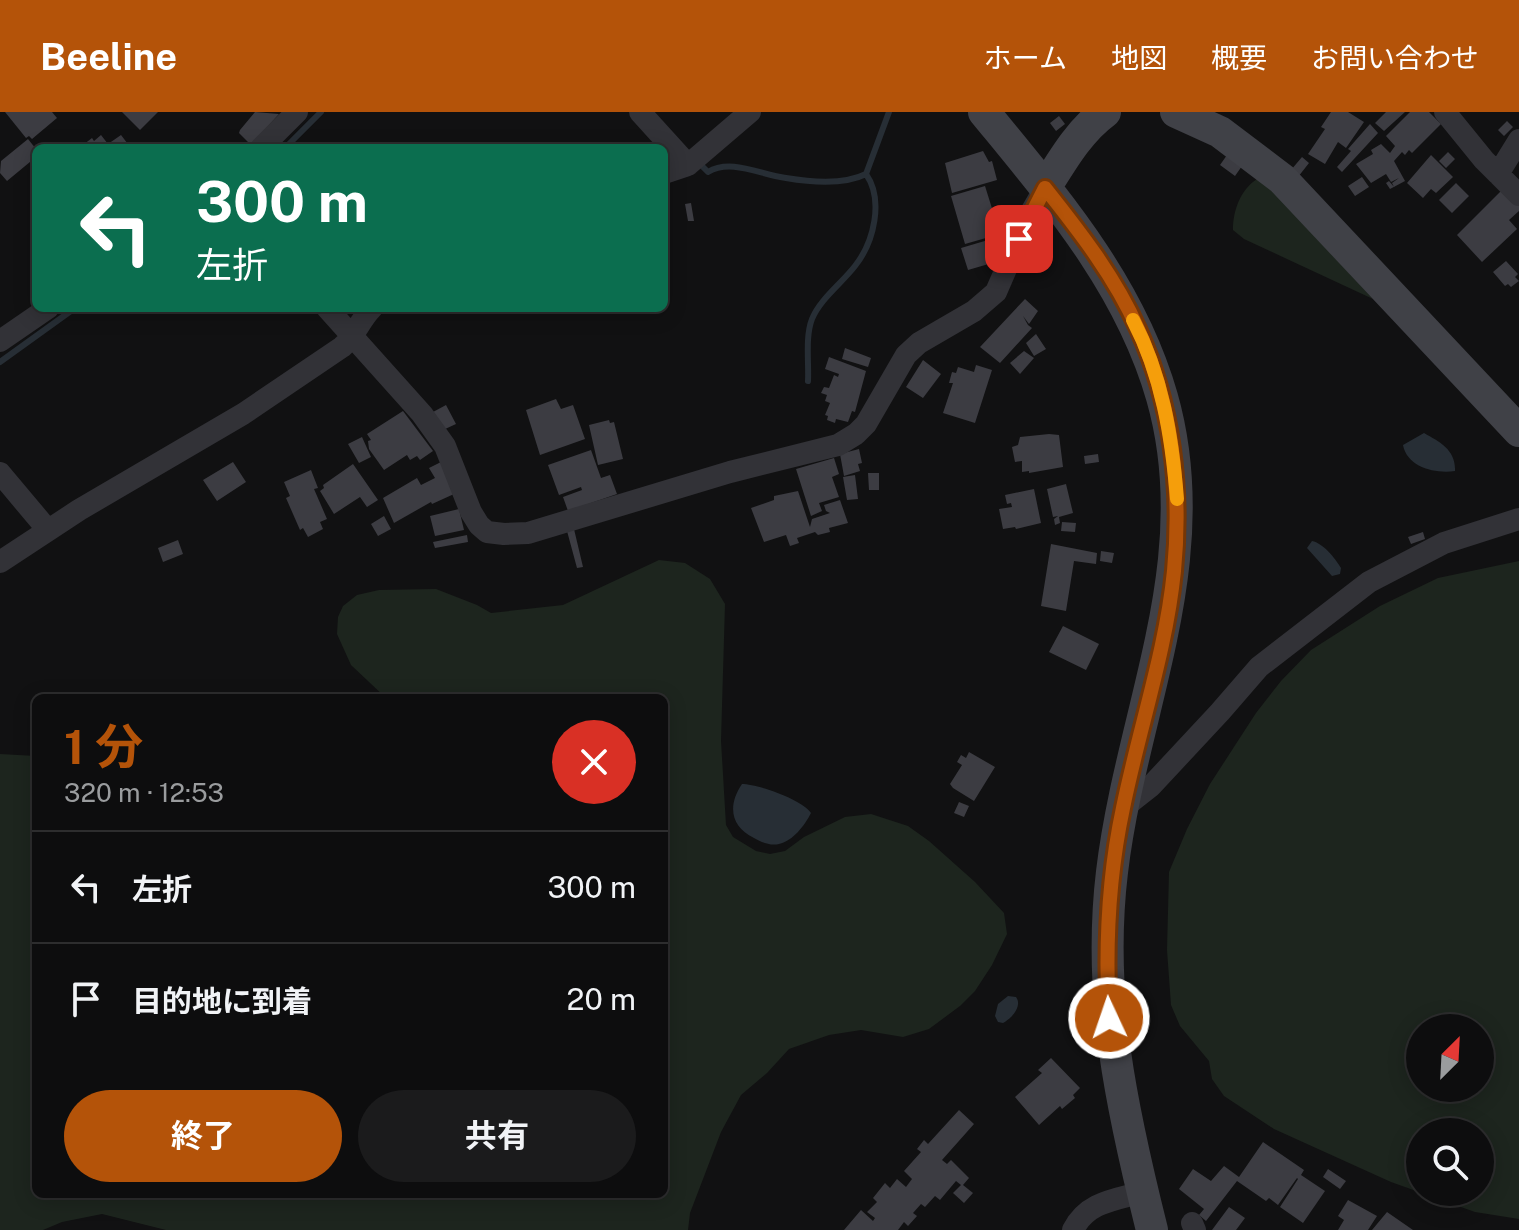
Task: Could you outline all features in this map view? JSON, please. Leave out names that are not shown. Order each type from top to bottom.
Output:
[{"type":"main road","points":[[984,112],[1105,269],[1138,329],[1162,396],[1173,456],[1177,498],[1174,573],[1161,645],[1123,808],[1112,871],[1107,926],[1108,989],[1117,1080],[1152,1230]]},
{"type":"main road","points":[[1045,188],[1072,147],[1095,119],[1105,112]]},
{"type":"main road","points":[[1176,112],[1220,132],[1282,179],[1519,431]]},
{"type":"street","points":[[265,144],[297,112]]},
{"type":"street","points":[[640,112],[688,165]]},
{"type":"street","points":[[668,172],[688,165],[750,112]]},
{"type":"street","points":[[1445,112],[1519,195]]},
{"type":"street","points":[[1498,174],[1519,140]]},
{"type":"street","points":[[330,312],[422,414],[445,446],[479,525],[487,532],[528,533],[730,472],[838,445],[856,434],[866,424],[906,355],[919,343],[974,311],[996,292],[1030,214],[1045,188]]},
{"type":"street","points":[[0,341],[42,312]]},
{"type":"street","points":[[0,562],[47,529],[243,414],[352,338],[368,312]]},
{"type":"street","points":[[0,473],[47,529]]},
{"type":"street","points":[[1123,808],[1151,786],[1259,667],[1369,582],[1444,543],[1519,519]]},
{"type":"street","points":[[1073,1230],[1080,1216],[1094,1206],[1143,1192]]},
{"type":"shaded area","points":[[1257,179],[1263,180],[1373,299],[1244,239],[1233,230],[1239,202],[1246,189]]},
{"type":"shaded area","points":[[1424,433],[1450,452],[1455,471],[1431,470],[1410,459],[1403,445]]},
{"type":"shaded area","points":[[1312,541],[1332,556],[1341,568],[1340,574],[1332,576],[1307,548]]},
{"type":"shaded area","points":[[659,560],[685,563],[710,579],[725,604],[721,741],[726,825],[733,837],[756,851],[770,854],[785,851],[804,837],[845,817],[871,814],[908,826],[975,882],[1004,913],[1007,934],[975,991],[929,1029],[903,1037],[861,1030],[829,1035],[789,1049],[741,1095],[721,1132],[690,1213],[688,1230],[166,1230],[102,1214],[62,1222],[43,1230],[0,1230],[0,754],[32,756],[32,1198],[668,1198],[668,694],[382,694],[351,665],[337,634],[338,617],[343,606],[357,595],[379,590],[436,589],[491,613],[563,605]]},
{"type":"shaded area","points":[[1519,561],[1519,1219],[1458,1206],[1494,1206],[1494,1118],[1406,1118],[1406,1187],[1274,1129],[1224,1096],[1212,1079],[1209,1061],[1180,1026],[1171,1005],[1167,950],[1169,872],[1210,784],[1256,713],[1281,681],[1311,650],[1380,606],[1438,578]]},
{"type":"shaded area","points":[[742,784],[780,794],[811,813],[789,840],[776,844],[763,842],[746,833],[736,822],[734,800]]},
{"type":"shaded area","points":[[1008,996],[1016,997],[1017,1008],[1006,1021],[998,1022],[995,1016],[998,1004]]},
{"type":"building","points":[[5,112],[52,112],[57,118],[32,139],[29,136],[26,138]]},
{"type":"building","points":[[122,112],[158,112],[140,130]]},
{"type":"building","points":[[255,112],[279,114],[252,144],[239,133]]},
{"type":"building","points":[[1331,112],[1348,112],[1364,122],[1346,148],[1338,142],[1325,164],[1308,154],[1325,129],[1321,127]]},
{"type":"building","points":[[1386,112],[1405,112],[1384,131],[1375,123]]},
{"type":"building","points":[[1410,112],[1429,112],[1441,124],[1412,153],[1409,150],[1405,155],[1402,152],[1394,161],[1405,181],[1394,187],[1392,183],[1399,178],[1391,182],[1386,174],[1371,183],[1356,164],[1373,154],[1371,150],[1381,144],[1390,153],[1395,146],[1386,136]]},
{"type":"building","points":[[1059,116],[1065,124],[1056,131],[1050,123]]},
{"type":"building","points":[[1507,121],[1513,127],[1504,136],[1498,130]]},
{"type":"building","points":[[1370,124],[1378,133],[1342,172],[1337,167]]},
{"type":"building","points":[[101,135],[108,144],[84,144],[92,138],[94,141]]},
{"type":"building","points":[[121,135],[128,144],[108,144]]},
{"type":"building","points":[[28,139],[32,144],[32,160],[7,181],[0,173],[1,161]]},
{"type":"building","points":[[983,151],[989,162],[992,161],[997,180],[952,193],[945,163]]},
{"type":"building","points":[[1448,152],[1455,159],[1446,168],[1439,161]]},
{"type":"building","points":[[1227,155],[1242,166],[1235,176],[1220,165]]},
{"type":"building","points":[[1431,155],[1453,177],[1436,193],[1431,189],[1423,198],[1407,183]]},
{"type":"building","points":[[1302,157],[1309,163],[1298,177],[1291,170]]},
{"type":"building","points":[[1362,177],[1369,187],[1355,196],[1348,186]]},
{"type":"building","points":[[1456,183],[1469,196],[1452,213],[1439,200]]},
{"type":"building","points":[[985,186],[1000,234],[965,244],[951,196]]},
{"type":"building","points":[[1502,190],[1519,205],[1519,211],[1509,220],[1517,229],[1482,262],[1457,235]]},
{"type":"building","points":[[691,203],[694,221],[688,221],[685,204]]},
{"type":"building","points":[[1005,235],[1009,249],[1007,254],[998,257],[999,261],[968,270],[961,248]]},
{"type":"building","points":[[1506,261],[1518,274],[1515,277],[1519,281],[1511,287],[1508,284],[1505,286],[1493,272]]},
{"type":"building","points":[[1025,299],[1038,311],[1029,324],[1023,316],[1028,325],[1032,328],[1000,363],[980,347]]},
{"type":"building","points":[[1036,334],[1046,349],[1034,356],[1026,343]]},
{"type":"building","points":[[845,348],[871,358],[868,367],[842,359]]},
{"type":"building","points":[[1024,351],[1034,358],[1020,374],[1010,363]]},
{"type":"building","points":[[829,357],[866,371],[855,412],[852,411],[848,422],[836,419],[835,423],[827,420],[828,416],[825,415],[830,403],[825,401],[827,395],[821,393],[824,387],[829,388],[834,375],[838,377],[839,374],[825,369]]},
{"type":"building","points":[[923,360],[941,374],[923,398],[906,387]]},
{"type":"building","points":[[976,365],[992,370],[975,423],[943,413],[953,383],[949,383],[952,372],[956,373],[958,367],[974,372]]},
{"type":"building","points":[[556,399],[561,409],[573,405],[585,439],[540,455],[526,410]]},
{"type":"building","points":[[446,405],[456,424],[443,430],[433,412]]},
{"type":"building","points":[[403,411],[433,451],[420,460],[417,456],[410,460],[407,455],[384,470],[369,449],[368,441],[371,440],[367,434]]},
{"type":"building","points":[[609,420],[610,423],[614,422],[623,459],[598,465],[589,425]]},
{"type":"building","points":[[1059,435],[1063,467],[1022,472],[1022,461],[1015,462],[1012,447],[1018,445],[1020,437]]},
{"type":"building","points":[[362,437],[371,457],[359,463],[348,444]]},
{"type":"building","points":[[859,449],[860,471],[844,476],[840,454]]},
{"type":"building","points":[[591,450],[601,478],[610,475],[617,494],[568,511],[563,497],[582,490],[581,487],[559,495],[548,465]]},
{"type":"building","points":[[1098,454],[1099,462],[1085,464],[1084,456]]},
{"type":"building","points":[[834,458],[839,474],[832,477],[839,497],[819,503],[822,511],[811,516],[796,469]]},
{"type":"building","points":[[233,462],[246,482],[217,501],[203,480]]},
{"type":"building","points":[[441,462],[454,494],[431,502],[394,523],[383,498],[417,478],[421,485],[435,478],[429,468]]},
{"type":"building","points":[[353,464],[378,500],[367,507],[360,497],[334,514],[320,491],[323,485]]},
{"type":"building","points":[[311,470],[318,488],[314,489],[327,519],[320,522],[323,529],[308,537],[303,528],[300,530],[286,498],[290,496],[284,482]]},
{"type":"building","points":[[868,473],[879,473],[879,490],[869,490]]},
{"type":"building","points":[[855,475],[858,499],[847,500],[843,477]]},
{"type":"building","points":[[1066,484],[1073,513],[1059,517],[1060,523],[1055,525],[1054,519],[1058,516],[1053,517],[1047,489]]},
{"type":"building","points":[[1034,489],[1041,523],[1003,529],[999,509],[1012,507],[1011,503],[1007,504],[1005,495]]},
{"type":"building","points":[[798,491],[810,527],[812,519],[830,513],[824,505],[840,500],[848,523],[829,528],[830,532],[818,535],[815,532],[797,538],[799,543],[790,546],[786,535],[764,542],[751,508],[774,500],[774,496]]},
{"type":"building","points":[[459,509],[464,530],[435,536],[430,516]]},
{"type":"building","points":[[384,516],[391,529],[378,536],[371,524]]},
{"type":"building","points":[[1062,522],[1076,523],[1075,532],[1061,531]]},
{"type":"building","points":[[574,529],[583,567],[577,568],[567,531]]},
{"type":"building","points":[[1423,532],[1425,539],[1411,544],[1408,537]]},
{"type":"building","points":[[467,535],[468,542],[435,548],[433,542]]},
{"type":"building","points":[[178,540],[183,554],[163,562],[158,548]]},
{"type":"building","points":[[1051,544],[1097,553],[1096,564],[1074,561],[1066,611],[1041,606]]},
{"type":"building","points":[[1101,551],[1114,553],[1112,563],[1100,561]]},
{"type":"building","points":[[1063,626],[1099,644],[1086,670],[1049,652]]},
{"type":"building","points":[[969,752],[995,767],[974,801],[950,784],[962,765],[957,762],[961,755],[966,758]]},
{"type":"building","points":[[959,802],[969,806],[964,817],[954,813]]},
{"type":"building","points":[[1051,1058],[1080,1088],[1073,1095],[1075,1098],[1062,1109],[1060,1106],[1039,1125],[1015,1097],[1042,1073],[1038,1070]]},
{"type":"building","points":[[959,1110],[974,1124],[942,1160],[947,1164],[951,1160],[969,1178],[963,1185],[973,1193],[964,1203],[953,1193],[961,1185],[956,1181],[940,1200],[935,1196],[925,1207],[921,1204],[913,1213],[917,1216],[908,1226],[904,1222],[898,1230],[844,1230],[861,1210],[873,1221],[875,1218],[867,1212],[877,1202],[873,1198],[885,1183],[890,1188],[897,1179],[906,1187],[912,1179],[904,1171],[921,1152],[917,1149],[924,1140],[928,1144]]},
{"type":"building","points":[[1263,1142],[1304,1170],[1301,1175],[1325,1191],[1303,1223],[1280,1207],[1297,1178],[1278,1205],[1269,1198],[1266,1201],[1237,1181],[1206,1221],[1199,1215],[1204,1209],[1179,1189],[1193,1169],[1211,1181],[1224,1166],[1239,1177]]},
{"type":"building","points":[[1328,1169],[1346,1181],[1340,1189],[1323,1177]]},
{"type":"building","points":[[1348,1200],[1377,1216],[1368,1230],[1338,1230],[1344,1220],[1338,1216]]},
{"type":"building","points":[[1229,1207],[1245,1218],[1236,1230],[1212,1230]]},
{"type":"building","points":[[1387,1212],[1413,1230],[1372,1230]]},
{"type":"waterway","points":[[289,144],[321,112]]},
{"type":"waterway","points":[[702,166],[708,172],[736,167],[816,181],[857,177],[866,174],[889,112]]},
{"type":"waterway","points":[[808,381],[808,342],[812,319],[862,256],[872,233],[875,196],[866,174]]},
{"type":"waterway","points":[[0,362],[69,312]]},
{"type":"slow traffic","points":[[1133,320],[1162,396],[1169,426],[1177,499]]},
{"type":"route","points":[[1019,239],[1045,188],[1105,269],[1138,329],[1162,396],[1173,456],[1177,498],[1174,573],[1112,871],[1106,960],[1109,1018]]}]
